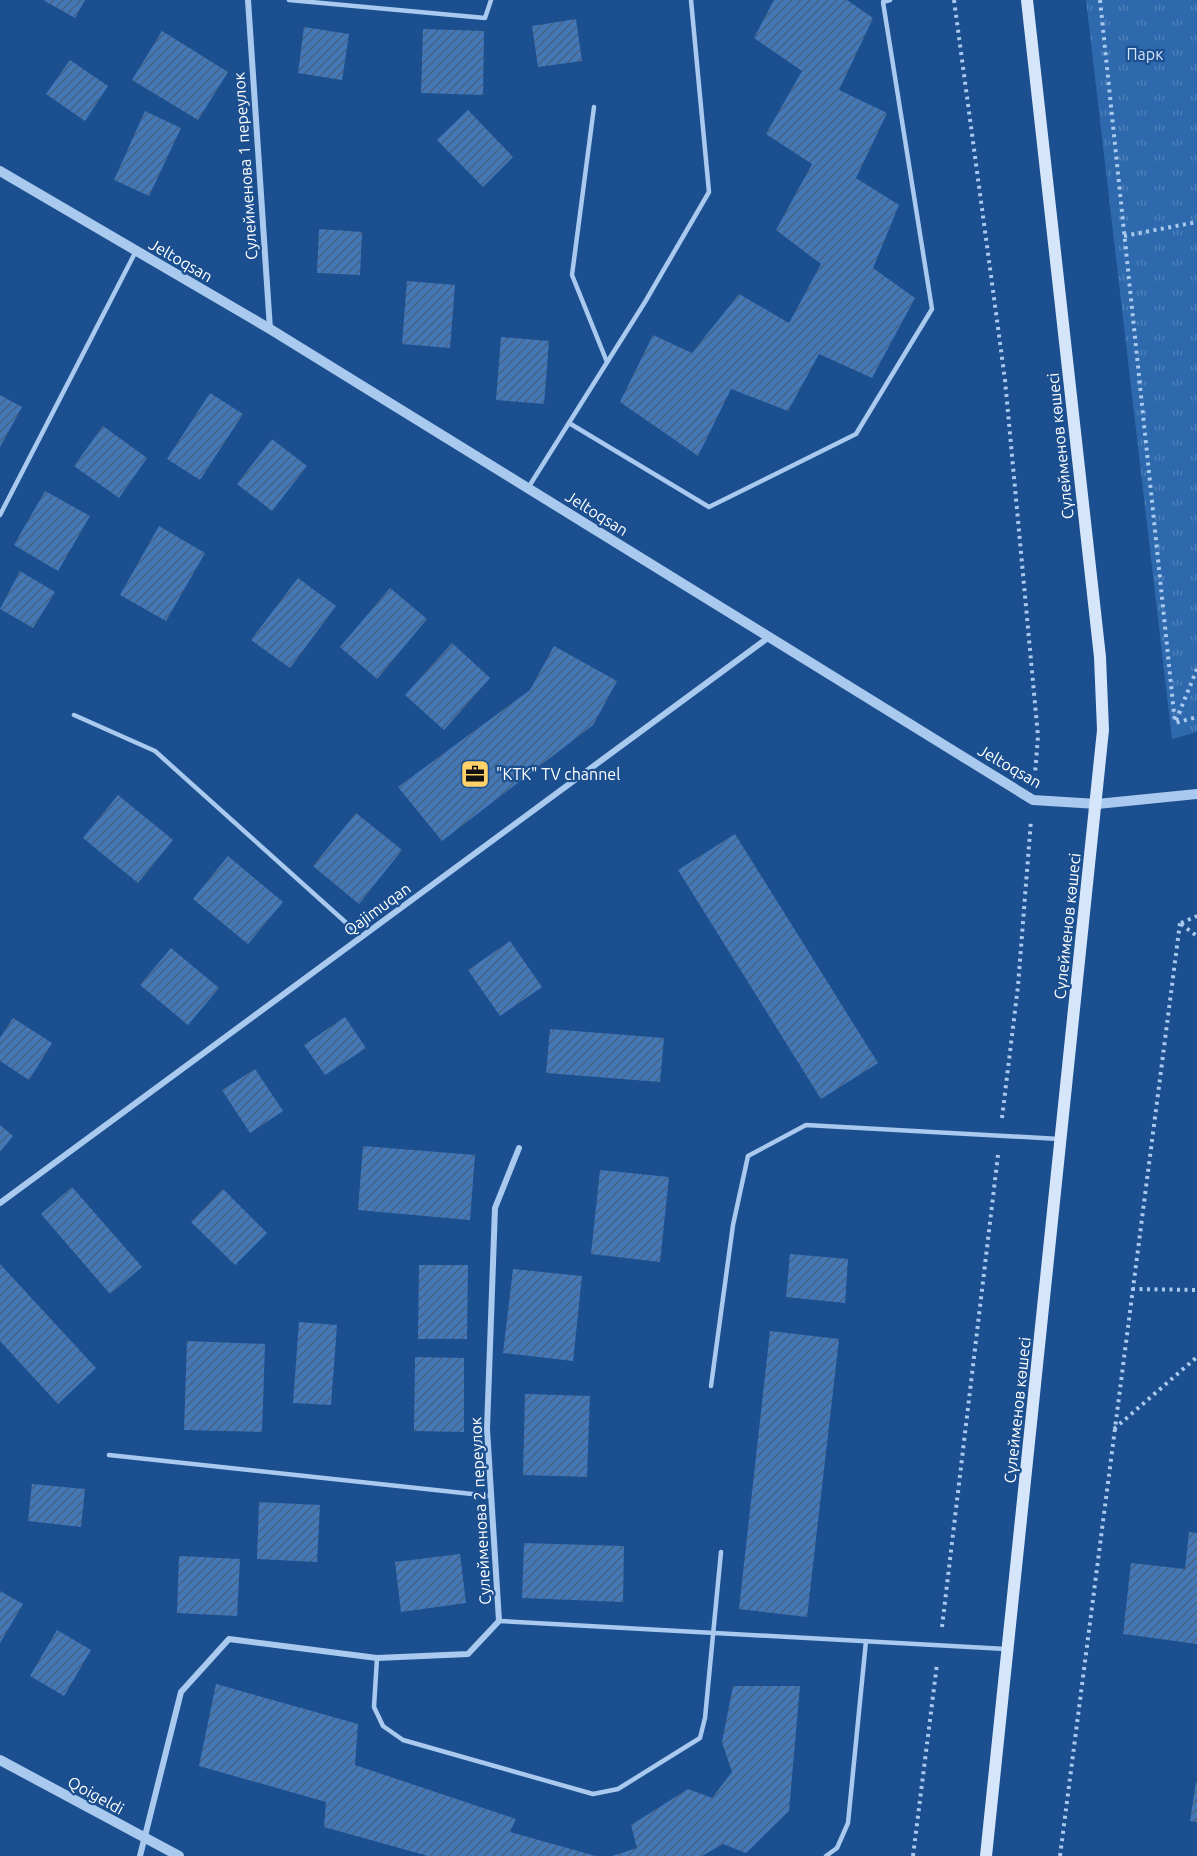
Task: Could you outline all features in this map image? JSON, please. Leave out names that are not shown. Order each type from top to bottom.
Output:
[{"type":"main road","name":"Сүлейменов көшесі","points":[[986,1856],[1103,730],[1100,657],[1027,0]]},
{"type":"street","name":"Сулейменова 1 переулок","points":[[248,0],[270,329]]},
{"type":"street","name":"Jeltoqsan","points":[[0,171],[270,329],[1033,800],[1096,804],[1197,794]]},
{"type":"street","name":"Qajimuqan","points":[[0,1203],[769,637]]},
{"type":"street","name":"Сулейменова 2 переулок","points":[[144,1838],[181,1692],[229,1639],[377,1658],[468,1654],[499,1621],[487,1429],[495,1208],[519,1148]]},
{"type":"street","name":"Qoigeldi","points":[[0,1760],[179,1856]]},
{"type":"street","points":[[140,1856],[144,1838]]},
{"type":"lane","points":[[289,0],[485,18],[491,0]]},
{"type":"lane","points":[[528,488],[709,192],[691,0]]},
{"type":"lane","points":[[569,423],[709,507],[856,434],[932,309],[883,2],[890,0]]},
{"type":"lane","points":[[594,107],[572,275],[607,362]]},
{"type":"lane","points":[[0,515],[136,251]]},
{"type":"lane","points":[[74,715],[155,751],[362,937]]},
{"type":"lane","points":[[711,1386],[733,1225],[748,1156],[806,1125],[1061,1139]]},
{"type":"lane","points":[[109,1455],[492,1496]]},
{"type":"lane","points":[[377,1658],[374,1707],[383,1726],[403,1740],[594,1794],[618,1789],[700,1738],[705,1718],[721,1552]]},
{"type":"lane","points":[[499,1621],[1008,1649]]},
{"type":"lane","points":[[825,1856],[837,1848],[849,1823],[866,1641]]},
{"type":"path","points":[[914,1856],[1018,986],[1038,736],[1005,380],[954,0]]},
{"type":"path","points":[[1100,0],[1175,723]]},
{"type":"path","points":[[1124,236],[1197,222]]},
{"type":"path","points":[[1175,723],[1197,669]]},
{"type":"path","points":[[1175,723],[1197,717]]},
{"type":"path","points":[[1180,924],[1197,916]]},
{"type":"path","points":[[1180,924],[1197,936]]},
{"type":"path","points":[[1059,1856],[1180,924]]},
{"type":"path","points":[[1132,1289],[1197,1290]]},
{"type":"path","points":[[1114,1430],[1197,1357]]},
{"type":"green space","name":"Парк","points":[[1086,0],[1197,0],[1197,732],[1172,739]]},
{"type":"building","points":[[43,0],[85,0],[75,18]]},
{"type":"building","points":[[774,0],[847,0],[873,18],[839,90],[887,113],[856,178],[899,205],[873,268],[915,298],[872,378],[819,354],[788,411],[731,389],[698,456],[620,402],[653,335],[692,353],[739,294],[789,323],[821,264],[776,230],[812,164],[766,134],[802,71],[754,38]]},
{"type":"building","points":[[576,19],[582,61],[538,67],[532,26]]},
{"type":"building","points":[[304,27],[349,34],[342,80],[298,73]]},
{"type":"building","points":[[423,29],[484,31],[483,95],[421,93]]},
{"type":"building","points":[[162,31],[228,72],[198,120],[132,80]]},
{"type":"building","points":[[70,60],[108,86],[85,121],[46,94]]},
{"type":"building","points":[[468,110],[513,157],[483,187],[437,140]]},
{"type":"building","points":[[145,111],[181,128],[149,196],[114,180]]},
{"type":"building","points":[[319,229],[362,232],[360,275],[317,273]]},
{"type":"building","points":[[407,281],[455,285],[450,348],[402,344]]},
{"type":"building","points":[[501,337],[549,341],[544,404],[496,400]]},
{"type":"building","points":[[210,393],[243,414],[200,480],[167,459]]},
{"type":"building","points":[[0,395],[22,407],[0,447]]},
{"type":"building","points":[[103,426],[147,458],[119,498],[74,466]]},
{"type":"building","points":[[272,439],[307,466],[272,511],[237,484]]},
{"type":"building","points":[[45,491],[90,516],[58,571],[14,545]]},
{"type":"building","points":[[159,526],[205,553],[166,621],[120,595]]},
{"type":"building","points":[[20,571],[55,592],[33,628],[0,609]]},
{"type":"building","points":[[298,578],[336,606],[290,668],[251,640]]},
{"type":"building","points":[[390,588],[427,619],[377,679],[340,647]]},
{"type":"building","points":[[452,643],[490,678],[444,730],[405,695]]},
{"type":"building","points":[[554,646],[617,681],[593,725],[442,841],[398,787],[530,690]]},
{"type":"building","points":[[118,795],[173,840],[138,883],[83,838]]},
{"type":"building","points":[[356,813],[402,850],[359,904],[313,866]]},
{"type":"building","points":[[735,834],[878,1063],[821,1099],[678,870]]},
{"type":"building","points":[[228,856],[283,902],[248,944],[193,899]]},
{"type":"building","points":[[510,941],[542,987],[500,1016],[468,970]]},
{"type":"building","points":[[171,948],[219,988],[188,1025],[140,985]]},
{"type":"building","points":[[345,1017],[366,1048],[325,1075],[304,1045]]},
{"type":"building","points":[[13,1018],[52,1043],[29,1080],[0,1061],[0,1038]]},
{"type":"building","points":[[550,1029],[664,1038],[660,1082],[546,1073]]},
{"type":"building","points":[[255,1069],[283,1111],[250,1133],[222,1090]]},
{"type":"building","points":[[0,1125],[13,1136],[0,1152]]},
{"type":"building","points":[[363,1146],[475,1155],[470,1220],[358,1210]]},
{"type":"building","points":[[600,1170],[669,1177],[660,1262],[591,1254]]},
{"type":"building","points":[[72,1187],[142,1267],[110,1294],[41,1214]]},
{"type":"building","points":[[223,1189],[267,1233],[235,1265],[191,1222]]},
{"type":"building","points":[[790,1254],[848,1259],[845,1303],[786,1297]]},
{"type":"building","points":[[0,1264],[96,1368],[58,1404],[0,1341]]},
{"type":"building","points":[[419,1265],[468,1265],[467,1339],[418,1339]]},
{"type":"building","points":[[513,1269],[582,1276],[573,1361],[503,1353]]},
{"type":"building","points":[[299,1322],[337,1325],[331,1405],[293,1403]]},
{"type":"building","points":[[770,1331],[839,1339],[807,1617],[739,1609]]},
{"type":"building","points":[[187,1341],[265,1344],[262,1432],[184,1430]]},
{"type":"building","points":[[415,1357],[464,1358],[464,1432],[414,1431]]},
{"type":"building","points":[[525,1394],[590,1396],[587,1477],[523,1475]]},
{"type":"building","points":[[32,1484],[85,1489],[81,1527],[28,1521]]},
{"type":"building","points":[[259,1502],[320,1505],[317,1562],[257,1559]]},
{"type":"building","points":[[1189,1532],[1197,1533],[1197,1644],[1123,1634],[1131,1563],[1185,1569]]},
{"type":"building","points":[[524,1543],[624,1546],[623,1602],[522,1598]]},
{"type":"building","points":[[460,1554],[466,1603],[401,1612],[395,1562]]},
{"type":"building","points":[[179,1556],[240,1559],[237,1616],[177,1613]]},
{"type":"building","points":[[0,1591],[23,1604],[0,1643]]},
{"type":"building","points":[[57,1630],[91,1650],[64,1696],[30,1676]]},
{"type":"building","points":[[216,1684],[358,1724],[355,1765],[516,1819],[510,1832],[596,1856],[428,1856],[324,1827],[326,1802],[199,1766]]},
{"type":"building","points":[[733,1686],[800,1686],[789,1811],[746,1853],[723,1844],[702,1856],[612,1856],[637,1848],[631,1825],[688,1789],[712,1798],[732,1772],[722,1742]]},
{"type":"building","points":[[1197,1782],[1197,1822],[1190,1821]]},
{"type":"place","name":"\"KTK\" TV channel","points":[[475,774]]}]
